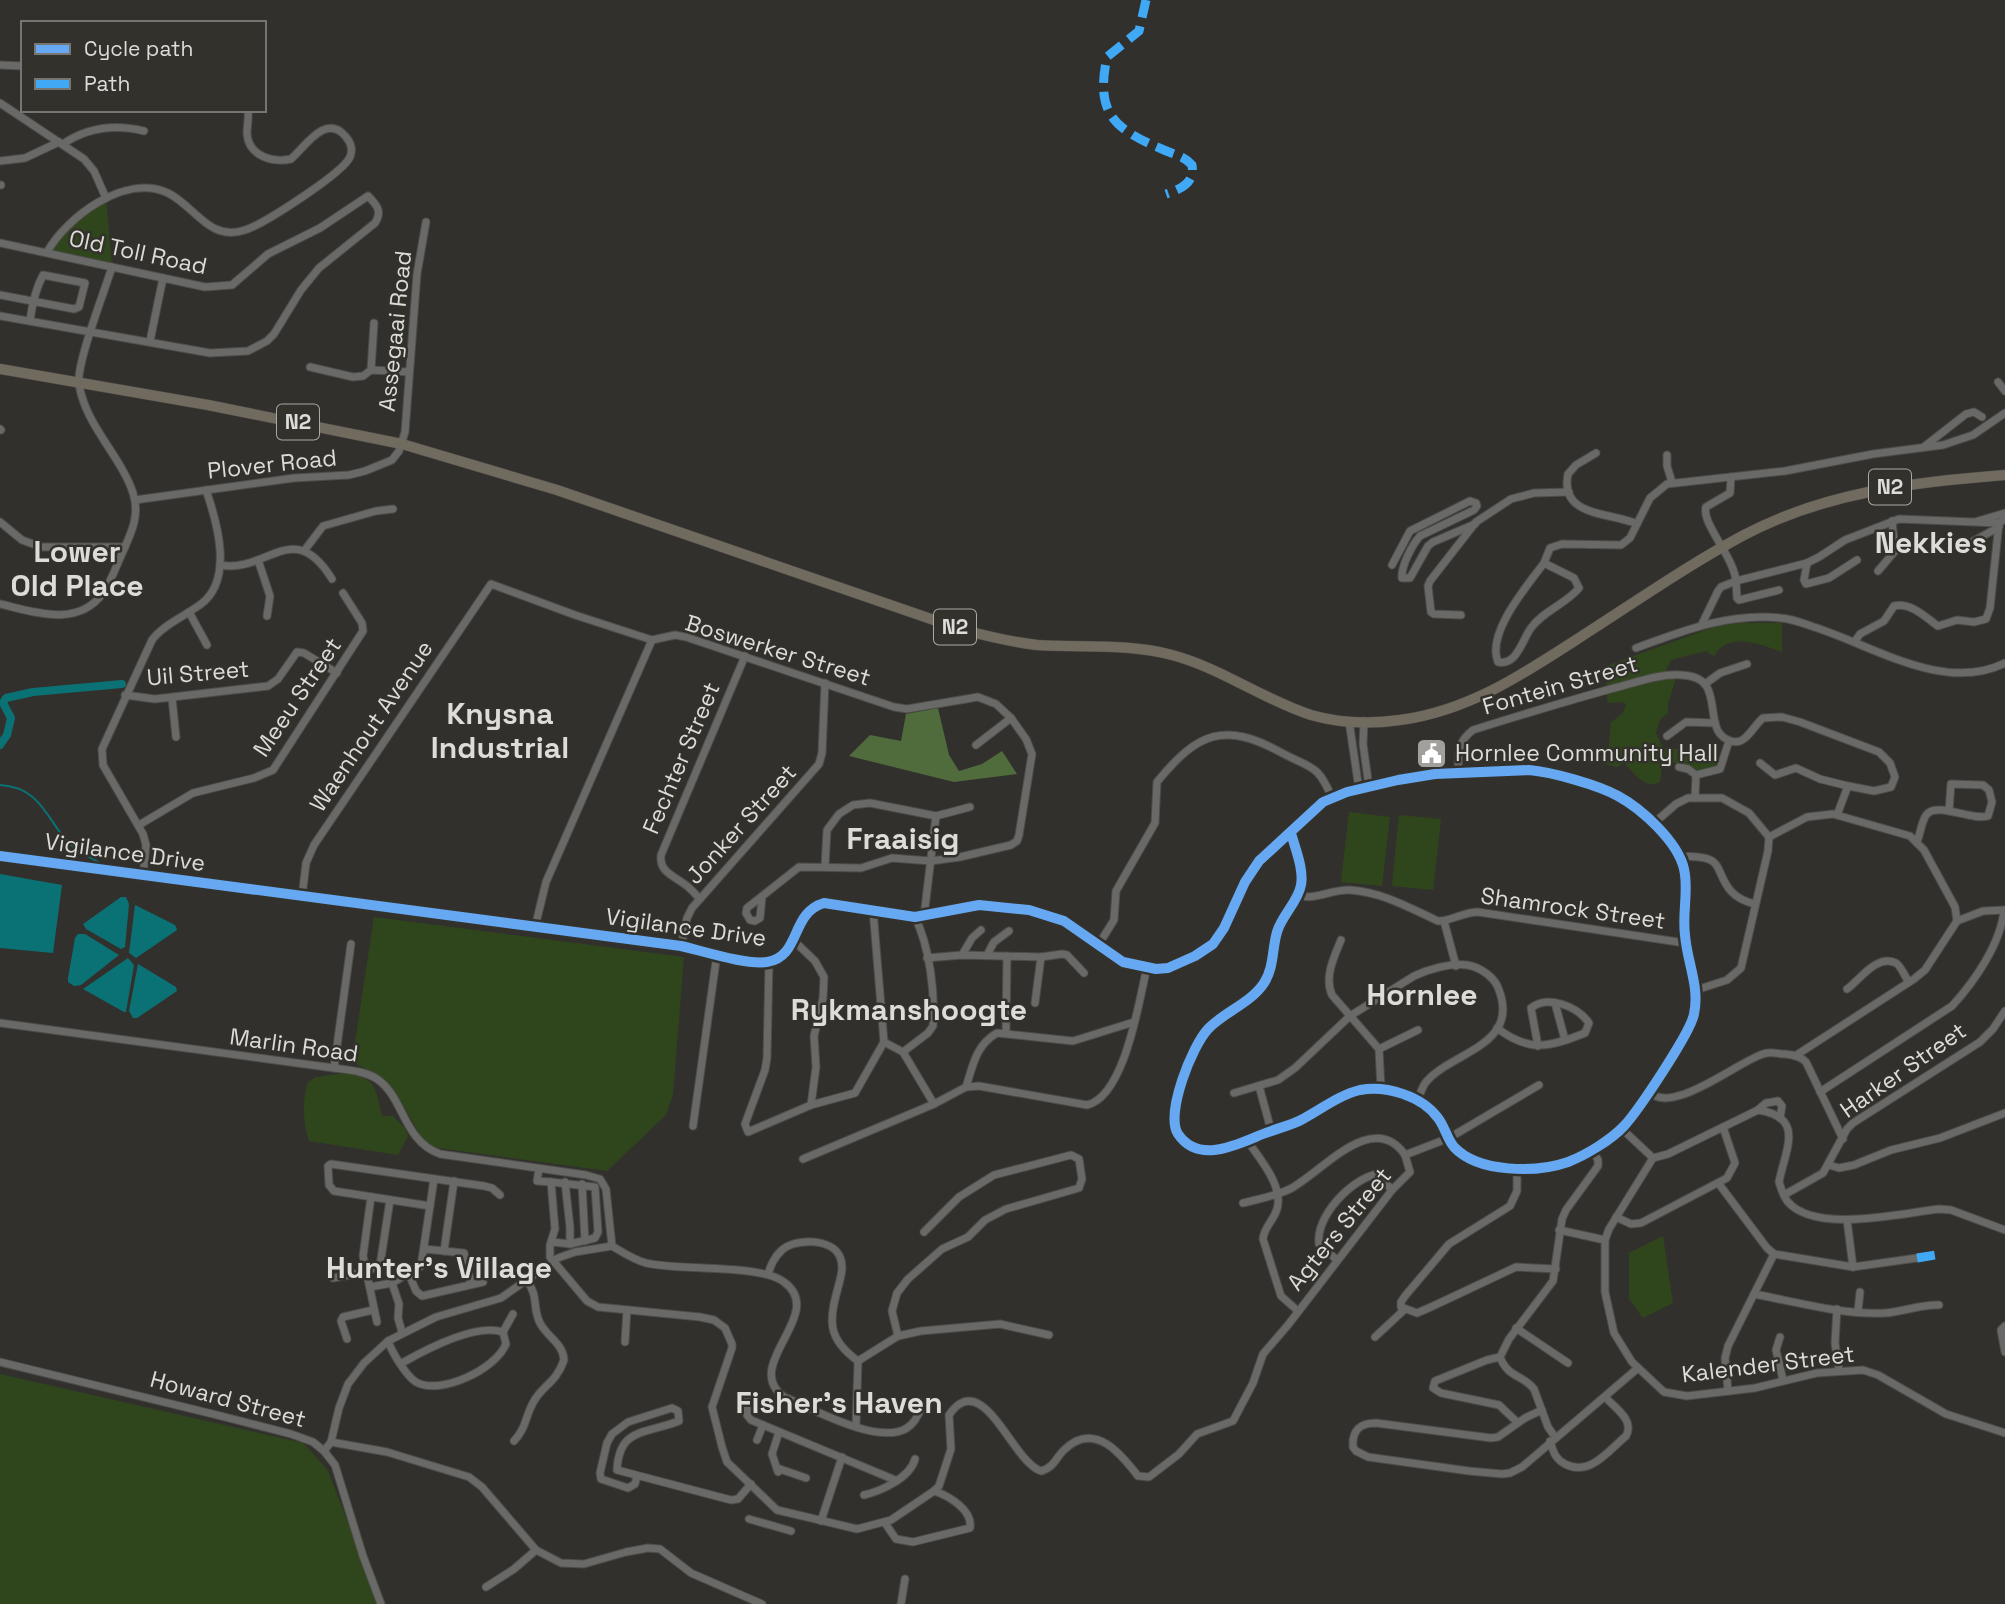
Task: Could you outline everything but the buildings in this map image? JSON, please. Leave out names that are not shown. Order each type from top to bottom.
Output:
[{"type":"highway","name":"N2","points":[[0,369],[267,416],[402,444],[557,490],[960,629],[996,639],[1037,645],[1170,654],[1222,673],[1311,715],[1349,721],[1400,720],[1440,713],[1486,695],[1528,672],[1724,546],[1779,518],[1874,489],[1926,481],[2005,475]]},
{"type":"street","points":[[0,65],[21,66]]},
{"type":"street","points":[[0,103],[90,165],[106,198]]},
{"type":"street","points":[[47,252],[71,222],[106,198],[145,189],[171,195],[206,225],[220,232],[234,233],[251,228],[330,177],[350,158],[351,147],[346,137],[340,131],[330,129],[311,137],[291,159],[273,160],[261,156],[249,141],[248,112]]},
{"type":"street","points":[[0,161],[25,158],[97,128],[117,127],[144,131]]},
{"type":"street","name":"Old Toll Road","points":[[0,243],[205,287],[232,285],[268,254],[320,228],[368,195],[378,207],[377,220],[312,275],[267,341],[248,351],[220,354],[150,341]]},
{"type":"street","name":"Assegaai Road","points":[[402,444],[417,274],[426,222]]},
{"type":"street","points":[[0,604],[52,615],[68,615],[80,611],[103,593],[134,523],[135,500],[91,415],[79,382],[81,365],[112,267]]},
{"type":"street","points":[[0,295],[34,301],[76,309],[79,307],[85,283],[43,275],[34,301],[30,320]]},
{"type":"street","points":[[0,316],[150,341],[163,278]]},
{"type":"street","points":[[371,370],[374,323]]},
{"type":"street","points":[[310,367],[353,377],[363,376],[371,370],[409,372]]},
{"type":"street","points":[[1998,382],[2005,391]]},
{"type":"street","points":[[1923,448],[1966,414],[1974,412],[1982,417]]},
{"type":"street","points":[[1544,563],[1574,578],[1579,587],[1535,622],[1513,658],[1506,663],[1498,662],[1496,653],[1499,630],[1553,545],[1621,545],[1630,538],[1650,498],[1662,486],[1672,482],[1785,471],[1962,440],[1982,430],[2005,413]]},
{"type":"street","name":"Plover Road","points":[[135,500],[365,471],[392,460],[402,444]]},
{"type":"street","points":[[1595,453],[1576,465],[1568,474],[1569,492],[1577,504],[1591,514],[1619,517],[1637,524]]},
{"type":"street","points":[[1667,455],[1672,482]]},
{"type":"street","points":[[1731,477],[1730,493],[1706,507],[1704,513],[1724,546],[1735,573],[1737,598],[1739,600],[1779,590]]},
{"type":"street","points":[[143,877],[146,845],[139,825],[101,760],[102,749],[125,695],[155,636],[210,596],[219,565],[220,542],[206,490]]},
{"type":"street","points":[[1392,565],[1410,531],[1470,501],[1476,503],[1474,510],[1420,536],[1402,570],[1402,578],[1410,578],[1433,542],[1475,524],[1511,499],[1534,493],[1569,492]]},
{"type":"street","points":[[304,551],[323,526],[393,509]]},
{"type":"street","points":[[1975,522],[2005,513]]},
{"type":"street","points":[[1702,624],[1721,587],[1807,563],[1845,540],[1892,521],[1899,519],[2001,523]]},
{"type":"street","points":[[1878,571],[1895,551],[1892,521]]},
{"type":"street","points":[[0,522],[22,540],[41,547],[125,547]]},
{"type":"street","points":[[1961,548],[2001,523]]},
{"type":"street","points":[[1854,641],[1860,634],[1884,621],[1894,606],[1900,605],[1917,611],[1938,626],[1956,620],[1974,622],[1986,619],[2001,523]]},
{"type":"street","points":[[1461,615],[1431,612],[1428,586],[1475,524]]},
{"type":"street","points":[[219,565],[235,567],[287,549],[304,551],[320,563],[332,579]]},
{"type":"street","points":[[258,559],[270,596],[267,616]]},
{"type":"street","points":[[1807,563],[1804,580],[1806,584],[1829,578],[1857,560]]},
{"type":"street","name":"Boswerker Street","points":[[491,584],[539,603],[652,640],[680,635],[894,707],[915,708],[978,697],[996,704],[1012,718]]},
{"type":"street","name":"Waenhout Avenue","points":[[302,897],[306,863],[314,845],[491,584]]},
{"type":"street","name":"Meeu Street","points":[[139,825],[193,793],[254,778],[273,770],[363,631],[362,623],[343,593]]},
{"type":"street","points":[[189,612],[206,645]]},
{"type":"street","points":[[1636,648],[1702,624],[1762,617],[1785,618],[1947,674],[1984,672],[2005,663]]},
{"type":"street","points":[[535,927],[545,882],[652,640]]},
{"type":"street","name":"Uil Street","points":[[125,695],[147,699],[172,698],[268,686],[278,679],[297,652],[304,653],[337,673]]},
{"type":"street","name":"Fechter Street","points":[[700,899],[664,870],[661,866],[661,855],[745,656]]},
{"type":"street","points":[[1747,664],[1720,673],[1704,684],[1711,692],[1714,702],[1718,733],[1735,742],[1745,738],[1763,718],[1782,717],[1880,752],[1894,770],[1895,777],[1891,788],[1874,791],[1821,779],[1796,768],[1774,775],[1760,763]]},
{"type":"street","name":"Fontein Street","points":[[1458,774],[1461,743],[1473,730],[1585,696],[1674,674],[1689,676],[1704,684]]},
{"type":"street","name":"Jonker Street","points":[[681,946],[687,918],[700,899],[819,764],[822,753],[825,683]]},
{"type":"street","points":[[172,698],[176,737]]},
{"type":"street","points":[[762,897],[799,867],[861,868],[897,857],[931,861],[974,855],[1017,841],[1031,754],[1026,739],[1012,718],[976,745]]},
{"type":"street","points":[[1349,721],[1359,789]]},
{"type":"street","points":[[1364,721],[1363,744],[1368,787]]},
{"type":"street","points":[[1667,736],[1686,723],[1715,723]]},
{"type":"street","points":[[1099,944],[1114,920],[1116,891],[1155,822],[1157,782],[1191,747],[1202,741],[1229,734],[1249,737],[1317,769],[1332,798]]},
{"type":"street","points":[[1696,775],[1720,769],[1729,741]]},
{"type":"street","points":[[1679,767],[1696,775]]},
{"type":"street","name":"Vigilance Drive","points":[[0,856],[681,946],[754,962],[769,962],[781,956],[793,940],[800,921],[817,905],[833,903],[915,918],[979,905],[1029,910],[1065,921],[1123,962],[1156,969],[1176,966],[1213,944],[1224,928],[1251,872],[1315,808],[1332,798],[1368,787],[1421,776],[1529,770],[1544,772],[1616,795],[1635,807],[1653,824],[1679,856]]},
{"type":"street","points":[[1695,797],[1696,775]]},
{"type":"street","points":[[1917,841],[1927,814],[1935,810],[1977,817],[1988,816],[1992,797],[1987,786],[1951,784],[1949,811]]},
{"type":"street","points":[[1838,815],[1848,786]]},
{"type":"street","points":[[1653,824],[1676,804],[1688,798],[1722,799],[1735,804],[1756,819],[1769,836],[1768,851],[1741,968],[1727,980],[1696,990]]},
{"type":"street","points":[[825,866],[827,830],[839,814],[853,805],[870,803],[936,816],[970,807]]},
{"type":"street","points":[[1769,836],[1807,817],[1838,815],[1910,836],[1917,841],[1955,907],[1957,921]]},
{"type":"street","points":[[924,916],[936,816]]},
{"type":"street","points":[[1291,833],[1302,876],[1301,886],[1277,932],[1271,971],[1257,991],[1205,1033],[1186,1071],[1174,1110],[1176,1130],[1180,1137],[1201,1149],[1217,1150],[1297,1122],[1359,1090],[1381,1089],[1417,1101],[1437,1116],[1449,1138],[1461,1152],[1480,1163],[1517,1168],[1564,1163],[1622,1129],[1693,1019],[1696,990],[1685,943],[1684,869],[1679,856],[1708,858],[1715,862],[1730,891],[1736,897],[1755,904]]},
{"type":"street","points":[[1297,895],[1312,898],[1351,890],[1393,900],[1438,921],[1444,921],[1456,966]]},
{"type":"street","points":[[769,962],[767,1058],[745,1124],[746,1130],[750,1132],[811,1105],[855,1093],[884,1042],[873,910]]},
{"type":"street","points":[[1795,1056],[1925,970],[1957,921],[1983,911],[2005,910],[1998,940],[1952,1006],[1820,1092]]},
{"type":"street","name":"Shamrock Street","points":[[1444,921],[1457,915],[1478,912],[1685,943]]},
{"type":"street","points":[[903,1052],[933,1026],[927,958],[915,918]]},
{"type":"street","points":[[962,955],[972,938],[981,930]]},
{"type":"street","points":[[987,955],[994,942],[1009,931]]},
{"type":"street","points":[[793,940],[815,961],[824,977],[823,998],[814,1036],[816,1068],[811,1105]]},
{"type":"street","points":[[1341,940],[1333,960],[1328,987],[1379,1049],[1381,1089]]},
{"type":"street","points":[[334,1068],[351,944]]},
{"type":"street","points":[[693,1126],[717,954]]},
{"type":"street","points":[[927,958],[962,955],[1041,957],[1065,954],[1084,973]]},
{"type":"street","points":[[1006,1032],[1007,956]]},
{"type":"street","points":[[1034,1003],[1041,957]]},
{"type":"street","points":[[1847,989],[1869,968],[1891,962],[1898,965],[1909,982]]},
{"type":"street","points":[[1234,1093],[1278,1080],[1295,1068],[1350,1016],[1414,976],[1424,971],[1469,965],[1489,975],[1496,982],[1502,1000],[1501,1019],[1486,1043],[1435,1074],[1427,1082],[1417,1101]]},
{"type":"street","points":[[803,1159],[934,1104],[966,1087],[979,1086],[1093,1104],[1113,1084],[1134,1022],[1147,967]]},
{"type":"street","points":[[1497,1028],[1521,1043],[1538,1046],[1548,1046],[1586,1033],[1589,1023],[1580,1013],[1555,1003],[1541,1001],[1531,1008],[1538,1046]]},
{"type":"street","points":[[1555,1003],[1564,1040]]},
{"type":"street","name":"Harker Street","points":[[1829,1165],[1853,1122],[1980,1041],[1993,1029],[2005,1011]]},
{"type":"street","points":[[966,1087],[983,1043],[997,1033],[1073,1041],[1134,1022]]},
{"type":"street","name":"Marlin Road","points":[[0,1023],[363,1073],[379,1081],[416,1137],[429,1150],[440,1154],[586,1175],[603,1182],[612,1246]]},
{"type":"street","points":[[1379,1049],[1418,1030]]},
{"type":"street","points":[[884,1042],[903,1052],[934,1104]]},
{"type":"street","points":[[1648,1091],[1653,1096],[1667,1099],[1692,1090],[1764,1053],[1795,1056],[1806,1062],[1843,1139]]},
{"type":"street","points":[[1243,1203],[1297,1184],[1329,1159],[1362,1141],[1389,1139],[1399,1146],[1405,1155],[1449,1138],[1539,1085]]},
{"type":"street","points":[[1259,1086],[1271,1130]]},
{"type":"street","points":[[1622,1129],[1653,1158],[1668,1154],[1758,1110],[1766,1103],[1778,1101],[1782,1106],[1780,1118]]},
{"type":"street","points":[[1758,1110],[1770,1111],[1780,1118],[1787,1129],[1789,1140],[1779,1182],[1784,1195],[1794,1208],[1830,1219],[1847,1220],[1939,1209],[1951,1210],[2005,1230]]},
{"type":"street","points":[[1784,1195],[1814,1179],[1829,1165],[1839,1168],[1854,1165],[1891,1150],[1940,1138],[2005,1113]]},
{"type":"street","points":[[1616,1217],[1631,1224],[1641,1223],[1727,1178],[1734,1163],[1723,1126]]},
{"type":"street","points":[[1247,1140],[1274,1183],[1277,1193],[1278,1206],[1263,1239],[1281,1296],[1298,1311]]},
{"type":"street","points":[[1592,1149],[1598,1166],[1566,1210],[1559,1230],[1553,1281],[1516,1328],[1500,1357],[1507,1371],[1531,1384],[1552,1439],[1556,1458],[1568,1466],[1581,1469],[1596,1462],[1626,1436],[1629,1430],[1628,1422],[1605,1397]]},
{"type":"street","points":[[898,1336],[892,1311],[897,1293],[908,1279],[942,1249],[968,1237],[985,1220],[1006,1209],[1079,1188],[1082,1178],[1079,1159],[1071,1155],[994,1175],[959,1197],[924,1233]]},
{"type":"street","name":"Agters Street","points":[[934,1491],[947,1464],[952,1438],[949,1415],[956,1407],[970,1400],[986,1409],[1027,1463],[1036,1470],[1046,1470],[1066,1448],[1082,1439],[1090,1439],[1106,1443],[1120,1453],[1138,1476],[1149,1477],[1179,1454],[1197,1434],[1233,1421],[1253,1383],[1264,1354],[1392,1190],[1410,1172],[1405,1155]]},
{"type":"street","name":"Kalender Street","points":[[1653,1158],[1616,1217],[1605,1240],[1608,1313],[1614,1333],[1638,1368],[1657,1387],[1676,1396],[1755,1388],[1839,1370],[1863,1370],[1878,1375],[1947,1414],[2005,1433]]},
{"type":"street","points":[[430,1206],[334,1191],[329,1185],[328,1168],[331,1164],[454,1181],[489,1187],[500,1195]]},
{"type":"street","points":[[1404,1310],[1401,1302],[1405,1296],[1449,1244],[1510,1206],[1517,1191],[1517,1168]]},
{"type":"street","points":[[539,1169],[537,1181],[582,1184],[596,1189],[598,1232],[594,1238],[570,1244],[552,1242]]},
{"type":"street","points":[[1338,1260],[1319,1244],[1318,1233],[1319,1226],[1345,1190],[1377,1174],[1392,1190]]},
{"type":"street","points":[[370,1287],[392,1283],[421,1266],[434,1179]]},
{"type":"street","points":[[444,1251],[454,1181]]},
{"type":"street","points":[[551,1182],[555,1229],[549,1251],[552,1261],[592,1304],[700,1317],[713,1320],[724,1328],[733,1343],[712,1407],[721,1443],[727,1462],[777,1510],[857,1529],[885,1523],[934,1491],[956,1502],[969,1518],[970,1528],[909,1541],[896,1539],[885,1523]]},
{"type":"street","points":[[565,1182],[570,1244]]},
{"type":"street","points":[[582,1184],[586,1241]]},
{"type":"street","points":[[1719,1184],[1774,1254],[1853,1267],[1917,1258]]},
{"type":"street","points":[[371,1197],[363,1252],[377,1322]]},
{"type":"street","points":[[333,1278],[378,1267],[382,1261],[390,1200]]},
{"type":"street","points":[[1847,1220],[1853,1267]]},
{"type":"street","points":[[1559,1230],[1605,1240]]},
{"type":"street","points":[[768,1273],[779,1253],[794,1243],[820,1244],[836,1251],[840,1256],[842,1270],[833,1302],[833,1328],[840,1346],[858,1361]]},
{"type":"street","points":[[324,1451],[331,1442],[348,1384],[364,1363],[388,1341],[436,1317],[494,1302],[510,1294],[552,1261],[575,1252],[612,1246],[645,1263],[768,1273],[788,1285],[797,1297],[796,1316],[771,1366],[777,1390],[784,1397],[876,1433],[902,1430],[915,1420],[922,1406]]},
{"type":"street","points":[[424,1249],[465,1254],[471,1284]]},
{"type":"street","points":[[1728,1391],[1725,1358],[1728,1346],[1774,1254]]},
{"type":"street","points":[[1404,1310],[1417,1313],[1516,1267],[1556,1269]]},
{"type":"street","points":[[409,1274],[416,1291],[422,1296],[483,1282]]},
{"type":"street","points":[[514,1441],[525,1428],[535,1398],[554,1380],[564,1360],[561,1349],[541,1325],[535,1293],[527,1281]]},
{"type":"street","points":[[392,1283],[399,1304],[398,1318],[402,1332]]},
{"type":"street","points":[[1858,1311],[1860,1293]]},
{"type":"street","points":[[1754,1294],[1838,1309],[1883,1313],[1928,1304],[1940,1305]]},
{"type":"street","points":[[1838,1309],[1835,1343],[1839,1370]]},
{"type":"street","points":[[347,1339],[341,1323],[343,1317],[373,1310]]},
{"type":"street","points":[[625,1342],[627,1310]]},
{"type":"street","points":[[1375,1337],[1404,1310]]},
{"type":"street","points":[[388,1341],[392,1352],[411,1378],[419,1383],[428,1385],[458,1381],[500,1355],[506,1344],[503,1332],[513,1314]]},
{"type":"street","points":[[858,1361],[898,1336],[990,1324],[1049,1335]]},
{"type":"street","points":[[2005,1326],[2001,1330],[2005,1352]]},
{"type":"street","points":[[1516,1328],[1569,1363]]},
{"type":"street","points":[[402,1363],[453,1339],[494,1330],[503,1332]]},
{"type":"street","points":[[1780,1337],[1776,1350],[1783,1380]]},
{"type":"street","points":[[1500,1357],[1435,1381],[1433,1388],[1441,1393],[1499,1405],[1517,1422]]},
{"type":"street","points":[[856,1426],[858,1361]]},
{"type":"street","name":"Howard Street","points":[[0,1362],[307,1439],[324,1451],[337,1472],[381,1604]]},
{"type":"street","points":[[1542,1410],[1517,1422],[1498,1437],[1491,1438],[1366,1423],[1354,1433],[1353,1447],[1362,1455],[1379,1460],[1502,1474],[1516,1471],[1638,1368]]},
{"type":"street","points":[[747,1396],[748,1418],[895,1480]]},
{"type":"street","points":[[617,1471],[623,1443],[631,1437],[679,1421],[678,1411],[666,1409],[625,1424],[608,1439],[601,1466],[601,1479],[621,1487],[632,1486],[637,1476]]},
{"type":"street","points":[[757,1440],[763,1425]]},
{"type":"street","points":[[779,1432],[772,1451],[777,1470],[806,1478]]},
{"type":"street","points":[[331,1442],[387,1452],[469,1477],[482,1487],[536,1550],[561,1563],[576,1565],[626,1552],[660,1549],[691,1573],[762,1604]]},
{"type":"street","points":[[821,1521],[842,1457]]},
{"type":"street","points":[[864,1495],[877,1491],[911,1469],[915,1459]]},
{"type":"street","points":[[601,1466],[733,1500],[738,1499],[751,1484]]},
{"type":"street","points":[[770,1525],[777,1510]]},
{"type":"street","points":[[749,1519],[791,1531]]},
{"type":"street","points":[[486,1587],[514,1569],[536,1550]]},
{"type":"street","points":[[901,1604],[905,1578]]},
{"type":"green space","points":[[106,199],[112,266],[48,251],[71,223]]},
{"type":"green space","points":[[1740,623],[1782,623],[1782,652],[1755,643],[1736,642],[1720,648],[1714,656],[1706,651],[1671,660],[1665,672],[1667,677],[1676,678],[1668,703],[1668,713],[1660,720],[1656,733],[1663,748],[1701,753],[1718,767],[1697,772],[1676,763],[1662,764],[1660,782],[1649,784],[1624,763],[1617,767],[1607,765],[1611,722],[1622,714],[1626,705],[1624,702],[1609,703],[1606,666],[1714,627]]},
{"type":"green space","points":[[938,708],[949,755],[959,771],[982,764],[1002,751],[1017,774],[954,782],[849,756],[870,735],[901,741],[906,714]]},
{"type":"green space","points":[[1349,812],[1390,817],[1382,886],[1341,882]]},
{"type":"green space","points":[[1399,815],[1441,819],[1433,890],[1392,886]]},
{"type":"green space","points":[[374,917],[684,957],[673,1094],[666,1115],[607,1171],[431,1147],[424,1143],[403,1106],[387,1085],[352,1062]]},
{"type":"green space","points":[[345,1073],[369,1081],[376,1091],[382,1116],[393,1116],[405,1128],[408,1136],[398,1155],[309,1141],[304,1112],[308,1082],[316,1077]]},
{"type":"green space","points":[[1663,1236],[1673,1303],[1643,1318],[1629,1299],[1629,1253]]},
{"type":"green space","points":[[0,1374],[303,1443],[327,1469],[380,1604],[0,1604]]},
{"type":"water","points":[[0,874],[62,885],[53,953],[0,948]]},
{"type":"water","points":[[121,897],[126,897],[129,904],[125,947],[121,949],[86,929],[83,924]]},
{"type":"water","points":[[135,905],[175,925],[177,930],[136,958],[129,953]]},
{"type":"water","points":[[78,934],[85,934],[119,955],[81,985],[74,986],[68,982],[68,978]]},
{"type":"water","points":[[128,958],[134,965],[126,1012],[83,989]]},
{"type":"water","points":[[138,964],[176,987],[177,991],[133,1018],[129,1011]]},
{"type":"waterway","points":[[0,745],[7,735],[11,718],[3,703],[6,698],[33,692],[122,684]]},
{"type":"waterway","points":[[0,785],[13,787],[31,796],[68,842],[100,863]]},
{"type":"marked path","points":[[1146,0],[1139,31],[1107,57],[1104,93],[1112,117],[1121,126],[1132,135],[1183,158],[1192,165],[1189,181],[1166,194]]},
{"type":"marked path","points":[[1917,1258],[1942,1254]]},
{"type":"cycle path","points":[[0,856],[681,946],[736,960],[758,962],[778,958],[785,952],[806,916],[813,908],[824,903],[915,917],[979,905],[1029,910],[1064,921],[1123,962],[1156,969],[1168,968],[1195,956],[1213,944],[1259,861],[1323,802],[1347,792],[1435,774],[1539,771],[1587,783],[1627,802],[1667,837],[1684,869],[1684,927],[1695,994],[1694,1014],[1674,1053],[1631,1118],[1612,1137],[1583,1155],[1555,1166],[1525,1169],[1492,1166],[1465,1156],[1454,1147],[1431,1110],[1413,1098],[1381,1089],[1360,1090],[1345,1095],[1296,1122],[1231,1147],[1208,1150],[1187,1143],[1178,1134],[1175,1112],[1188,1064],[1208,1029],[1252,996],[1264,983],[1270,971],[1279,926],[1299,891],[1301,872],[1291,833]]},
{"type":"place","name":"Hornlee Community Hall","points":[[1432,753]]},
{"type":"district","name":"Nekkies","points":[[1931,543]]},
{"type":"district","name":"Lower Old Place","points":[[77,569]]},
{"type":"district","name":"Knysna Industrial","points":[[500,731]]},
{"type":"district","name":"Fraaisig","points":[[903,839]]},
{"type":"district","name":"Hornlee","points":[[1422,995]]},
{"type":"district","name":"Rykmanshoogte","points":[[909,1010]]},
{"type":"district","name":"Hunter's Village","points":[[439,1268]]},
{"type":"district","name":"Fisher's Haven","points":[[839,1403]]}]
